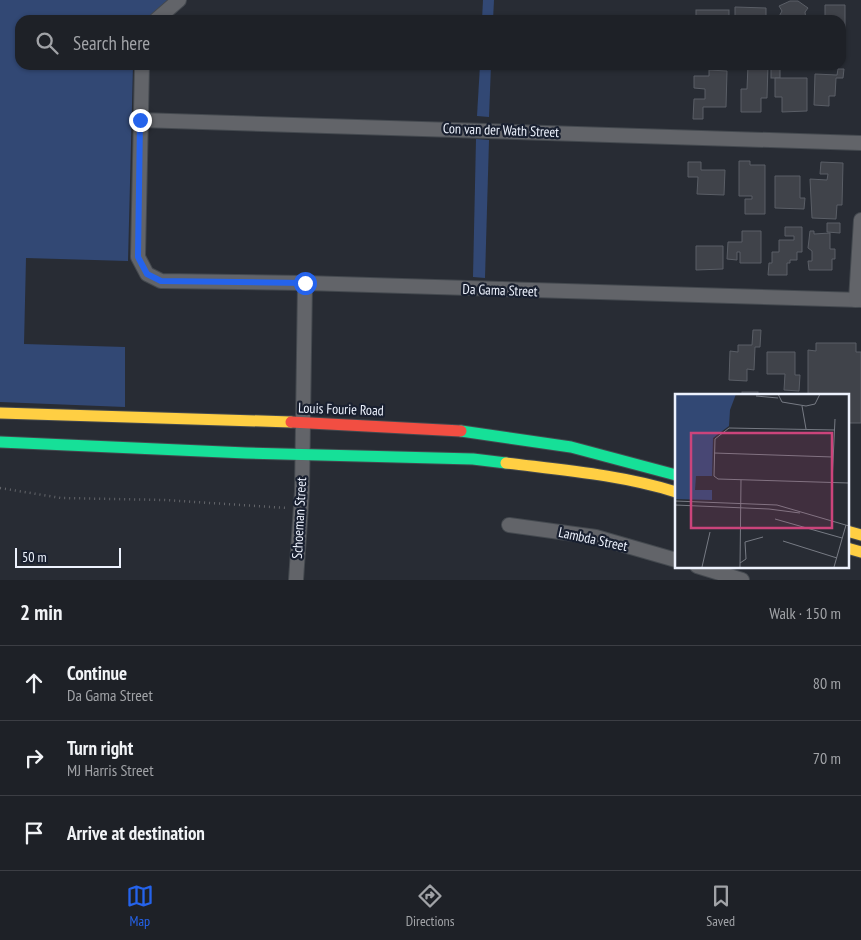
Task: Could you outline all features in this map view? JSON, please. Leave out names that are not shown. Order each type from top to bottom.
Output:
[{"type":"main road","name":"Louis Fourie Road","points":[[0,413],[302,422],[468,431],[524,438],[571,447],[675,475]]},
{"type":"main road","points":[[0,442],[301,455],[473,459],[576,472],[660,487],[675,492]]},
{"type":"main road","points":[[848,531],[861,535]]},
{"type":"main road","points":[[848,548],[861,552]]},
{"type":"street","points":[[162,15],[179,0]]},
{"type":"street","points":[[140,120],[142,70]]},
{"type":"street","name":"Con van der Wath Street","points":[[140,120],[861,143]]},
{"type":"street","name":"Da Gama Street","points":[[140,120],[138,257],[144,269],[153,279],[161,281],[305,283],[858,300]]},
{"type":"street","points":[[858,300],[861,220]]},
{"type":"street","name":"Schoeman Street","points":[[296,580],[300,509],[305,283]]},
{"type":"street","name":"Lambda Street","points":[[509,524],[596,537],[675,560]]},
{"type":"street","points":[[703,568],[742,580]]},
{"type":"path","points":[[0,488],[61,498],[165,500],[300,509]]},
{"type":"shaded area","points":[[0,0],[168,0],[151,15],[15,15],[15,70],[133,70],[128,261],[26,258],[24,344],[125,347],[125,407],[0,402]]},
{"type":"shaded area","points":[[483,0],[494,0],[493,15],[482,15]]},
{"type":"shaded area","points":[[480,70],[491,70],[489,117],[477,116]]},
{"type":"shaded area","points":[[476,139],[489,140],[485,278],[473,277]]},
{"type":"building","points":[[790,1],[798,1],[808,8],[805,15],[780,15],[782,11],[779,6]]},
{"type":"building","points":[[825,5],[845,5],[845,15],[825,15]]},
{"type":"building","points":[[735,7],[766,8],[766,15],[735,15]]},
{"type":"building","points":[[696,10],[729,10],[729,15],[696,15]]},
{"type":"building","points":[[709,70],[727,71],[726,107],[703,107],[703,119],[693,119],[694,99],[705,99],[705,89],[694,88],[694,76],[709,76]]},
{"type":"building","points":[[748,70],[768,70],[767,98],[761,98],[761,112],[741,112],[741,89],[747,89]]},
{"type":"building","points":[[771,70],[780,70],[780,78],[771,78]]},
{"type":"building","points":[[838,70],[844,70],[843,78],[836,78],[835,96],[829,96],[829,106],[814,105],[815,74],[837,75]]},
{"type":"building","points":[[775,78],[807,78],[807,111],[782,112],[782,97],[775,97]]},
{"type":"building","points":[[739,161],[750,161],[750,165],[765,165],[765,214],[745,214],[745,199],[752,199],[752,196],[739,196]]},
{"type":"building","points":[[688,162],[701,162],[701,170],[725,170],[724,195],[697,194],[698,177],[688,177]]},
{"type":"building","points":[[821,162],[843,163],[842,205],[837,205],[836,219],[812,218],[810,179],[827,180],[828,174],[820,174]]},
{"type":"building","points":[[775,176],[800,176],[800,198],[805,198],[804,209],[775,208]]},
{"type":"building","points":[[827,223],[840,223],[840,233],[827,232]]},
{"type":"building","points":[[785,227],[802,227],[802,252],[797,252],[797,260],[790,260],[790,263],[787,263],[787,275],[768,275],[769,263],[772,263],[772,252],[779,252],[779,240],[794,240],[794,236],[785,236]]},
{"type":"building","points":[[742,231],[761,231],[761,263],[740,263],[740,252],[737,252],[737,260],[727,259],[728,242],[742,242]]},
{"type":"building","points":[[810,231],[814,231],[814,234],[830,233],[830,249],[835,249],[835,259],[832,259],[832,270],[809,270],[808,261],[812,261],[812,251],[808,248]]},
{"type":"building","points":[[696,246],[723,246],[723,269],[696,270]]},
{"type":"building","points":[[753,330],[761,330],[760,347],[755,347],[754,370],[747,369],[747,381],[729,380],[730,351],[738,352],[738,345],[752,345]]},
{"type":"building","points":[[816,343],[856,343],[856,352],[861,352],[861,423],[848,423],[848,394],[808,394],[808,350],[816,351]]},
{"type":"building","points":[[767,352],[795,352],[795,375],[800,375],[799,391],[784,390],[785,374],[767,374]]},
{"type":"building","points":[[742,392],[758,392],[758,394],[742,394]]},
{"type":"traffic: fast","points":[[461,431],[571,447],[675,475]]},
{"type":"traffic: fast","points":[[0,442],[246,453],[473,459],[506,463]]},
{"type":"traffic: slow","points":[[0,413],[291,422]]},
{"type":"traffic: slow","points":[[506,463],[613,477],[675,492]]},
{"type":"traffic: slow","points":[[848,531],[861,535]]},
{"type":"traffic: slow","points":[[848,548],[861,552]]},
{"type":"traffic: jam","points":[[291,422],[461,431]]},
{"type":"route","points":[[140,120],[138,257],[140,264],[147,274],[153,279],[161,281],[305,283]]}]
